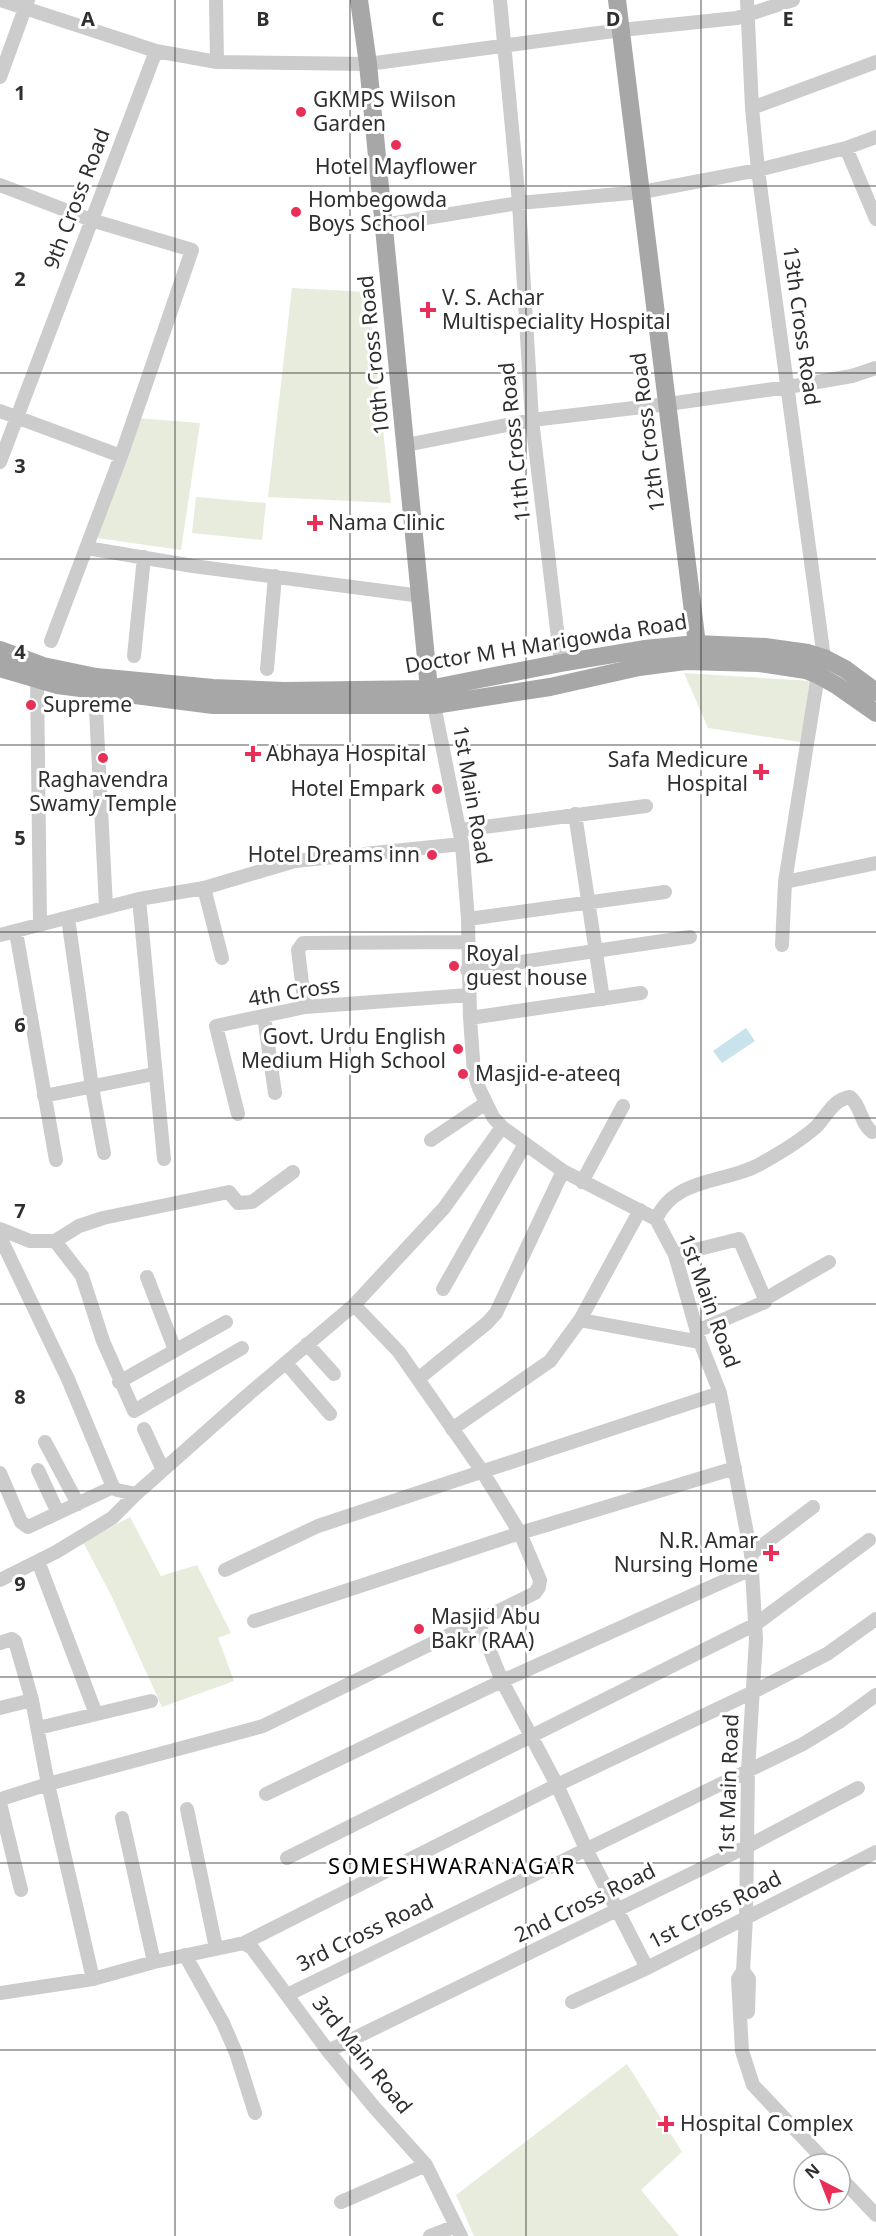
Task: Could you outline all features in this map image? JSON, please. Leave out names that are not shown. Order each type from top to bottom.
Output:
[{"type":"main road","name":"10th Cross Road","points":[[359,0],[368,64],[432,697]]},
{"type":"main road","name":"12th Cross Road","points":[[617,0],[697,644]]},
{"type":"main road","name":"Doctor M H Marigowda Road","points":[[0,651],[43,666],[132,681],[284,691],[432,697],[561,663],[644,649],[697,644],[765,647],[808,653],[836,685],[876,713]]},
{"type":"main road","name":"Doctor M H Marigowda Road","points":[[0,668],[57,685],[213,705],[432,697],[550,687],[639,667],[685,661],[759,663],[806,670],[821,666],[845,669],[876,692]]},
{"type":"street","points":[[0,0],[26,4],[156,51],[217,62],[368,64],[621,30],[748,16],[793,0]]},
{"type":"street","points":[[216,0],[217,62]]},
{"type":"street","name":"11th Cross Road","points":[[500,0],[519,203],[532,420],[561,663]]},
{"type":"street","name":"13th Cross Road","points":[[747,0],[752,108],[758,170],[788,387],[821,666],[785,882],[782,945]]},
{"type":"street","points":[[0,77],[26,4]]},
{"type":"street","name":"9th Cross Road","points":[[0,462],[156,51]]},
{"type":"street","points":[[752,108],[876,62]]},
{"type":"street","points":[[383,225],[519,203],[642,192],[758,170],[846,148],[876,137]]},
{"type":"street","points":[[846,148],[876,219]]},
{"type":"street","points":[[0,185],[91,220],[192,250],[121,456],[51,641]]},
{"type":"street","points":[[406,445],[532,420],[788,387],[852,376],[876,368]]},
{"type":"street","points":[[0,411],[121,456]]},
{"type":"street","points":[[87,548],[421,596]]},
{"type":"street","points":[[134,656],[144,557]]},
{"type":"street","points":[[267,669],[275,576]]},
{"type":"street","points":[[37,679],[40,923]]},
{"type":"street","points":[[95,690],[106,907]]},
{"type":"street","name":"1st Main Road","points":[[432,697],[461,837],[468,919],[467,970],[474,1074],[486,1103],[502,1127],[563,1171],[656,1219],[675,1255],[699,1336],[720,1393],[751,1554],[756,1624],[748,1770],[748,1846],[743,1971]]},
{"type":"street","points":[[0,935],[139,899],[204,888],[295,861],[461,837],[575,814],[646,806]]},
{"type":"street","points":[[575,814],[603,999]]},
{"type":"street","points":[[785,882],[876,863]]},
{"type":"street","points":[[204,888],[222,958]]},
{"type":"street","points":[[468,919],[665,892]]},
{"type":"street","points":[[139,899],[154,1074],[164,1159]]},
{"type":"street","points":[[68,918],[92,1087],[104,1153]]},
{"type":"street","points":[[16,932],[56,1160]]},
{"type":"street","points":[[467,970],[690,937]]},
{"type":"street","points":[[306,1007],[298,950],[303,943],[467,942]]},
{"type":"street","points":[[470,1018],[641,993]]},
{"type":"street","name":"4th Cross","points":[[238,1114],[216,1026],[306,1007],[469,995]]},
{"type":"street","points":[[264,1016],[275,1093]]},
{"type":"street","points":[[44,1096],[154,1074]]},
{"type":"street","points":[[656,1219],[661,1208],[685,1187],[730,1176],[768,1160],[817,1126],[828,1109],[844,1098],[850,1097],[854,1101],[865,1125],[872,1132]]},
{"type":"street","points":[[430,1140],[486,1103]]},
{"type":"street","points":[[582,1182],[623,1106]]},
{"type":"street","points":[[0,1580],[112,1518],[163,1470],[354,1305],[444,1208],[502,1127]]},
{"type":"street","points":[[443,1290],[525,1144]]},
{"type":"street","points":[[418,1379],[487,1323],[496,1313],[563,1171]]},
{"type":"street","points":[[0,1229],[30,1241],[55,1241],[79,1226],[104,1218],[229,1192],[238,1203],[252,1202],[266,1194],[293,1172]]},
{"type":"street","points":[[452,1429],[550,1361],[580,1320],[640,1210]]},
{"type":"street","points":[[0,1237],[68,1379],[114,1487],[117,1490],[136,1494]]},
{"type":"street","points":[[675,1255],[738,1239],[765,1299]]},
{"type":"street","points":[[55,1241],[82,1276],[103,1341],[119,1382],[134,1411],[242,1348]]},
{"type":"street","points":[[580,1320],[699,1336],[765,1302],[765,1299],[829,1262]]},
{"type":"street","points":[[147,1277],[175,1350]]},
{"type":"street","points":[[21,1890],[1,1799],[48,1784],[263,1726],[535,1593],[539,1587],[540,1580],[520,1533],[482,1471],[399,1352],[354,1305]]},
{"type":"street","points":[[119,1382],[226,1322]]},
{"type":"street","points":[[308,1344],[334,1374]]},
{"type":"street","points":[[286,1362],[330,1414]]},
{"type":"street","points":[[225,1570],[318,1526],[720,1393]]},
{"type":"street","points":[[144,1429],[163,1470]]},
{"type":"street","points":[[45,1442],[78,1504]]},
{"type":"street","points":[[254,1621],[520,1533],[735,1468]]},
{"type":"street","points":[[38,1470],[58,1513]]},
{"type":"street","points":[[0,1473],[21,1522],[31,1526],[114,1487]]},
{"type":"street","points":[[751,1554],[813,1507]]},
{"type":"street","points":[[287,1858],[756,1624],[869,1540]]},
{"type":"street","points":[[38,1561],[96,1714]]},
{"type":"street","points":[[266,1794],[502,1681],[751,1569]]},
{"type":"street","points":[[0,1993],[93,1979],[154,1962],[244,1943],[557,1785],[753,1692],[827,1654],[876,1620]]},
{"type":"street","points":[[478,1621],[502,1681],[532,1735],[586,1849],[647,1968]]},
{"type":"street","points":[[0,1643],[12,1639],[15,1641],[32,1700],[48,1784],[93,1979]]},
{"type":"street","name":"3rd Cross Road","points":[[287,1995],[802,1744],[839,1722],[876,1695]]},
{"type":"street","points":[[0,1708],[32,1700]]},
{"type":"street","points":[[38,1728],[151,1701]]},
{"type":"street","name":"2nd Cross Road","points":[[328,2051],[748,1846],[858,1788]]},
{"type":"street","points":[[187,1809],[216,1948]]},
{"type":"street","points":[[123,1818],[154,1962]]},
{"type":"street","name":"1st Cross Road","points":[[572,2002],[647,1968],[874,1857]]},
{"type":"street","name":"3rd Main Road","points":[[244,1943],[252,1948],[328,2051],[374,2107],[426,2164],[459,2231]]},
{"type":"street","points":[[185,1955],[223,2023],[236,2053],[255,2113]]},
{"type":"street","points":[[817,2152],[753,2085],[742,2051],[738,1979],[743,1971],[749,1979],[748,2050],[758,2081],[825,2152]]},
{"type":"street","points":[[341,2202],[426,2164]]},
{"type":"street","points":[[852,2181],[876,2206]]},
{"type":"street","points":[[852,2190],[876,2216]]},
{"type":"street","points":[[430,2236],[459,2231]]},
{"type":"green space","points":[[292,288],[368,292],[391,503],[268,497]]},
{"type":"green space","points":[[137,418],[200,423],[181,550],[97,538]]},
{"type":"green space","points":[[196,497],[266,503],[262,540],[192,533]]},
{"type":"green space","points":[[684,673],[812,681],[801,742],[708,728]]},
{"type":"green space","points":[[130,1517],[161,1576],[197,1565],[231,1633],[218,1638],[234,1681],[162,1707],[111,1595],[83,1542]]},
{"type":"green space","points":[[627,2064],[682,2152],[641,2190],[679,2236],[474,2236],[456,2195]]},
{"type":"water","points":[[746,1028],[755,1041],[722,1063],[713,1051]]},
{"type":"place","name":"GKMPS Wilson Garden","points":[[301,112]]},
{"type":"place","name":"Hotel Mayflower","points":[[396,145]]},
{"type":"place","name":"Hombegowda Boys School","points":[[296,212]]},
{"type":"place","name":"V. S. Achar Multispeciality Hospital","points":[[428,310]]},
{"type":"place","name":"Nama Clinic","points":[[315,523]]},
{"type":"place","name":"Supreme","points":[[31,705]]},
{"type":"place","name":"Abhaya Hospital","points":[[253,754]]},
{"type":"place","name":"Raghavendra Swamy Temple","points":[[103,758]]},
{"type":"place","name":"Safa Medicure Hospital","points":[[761,772]]},
{"type":"place","name":"Hotel Empark","points":[[437,789]]},
{"type":"place","name":"Hotel Dreams inn","points":[[432,855]]},
{"type":"place","name":"Royal guest house","points":[[454,966]]},
{"type":"place","name":"Govt. Urdu English Medium High School","points":[[458,1049]]},
{"type":"place","name":"Masjid-e-ateeq","points":[[463,1074]]},
{"type":"place","name":"N.R. Amar Nursing Home","points":[[771,1553]]},
{"type":"place","name":"Masjid Abu Bakr (RAA)","points":[[419,1629]]},
{"type":"place","name":"Hospital Complex","points":[[666,2124]]},
{"type":"district","name":"SOMESHWARANAGAR","points":[[452,1866]]}]
